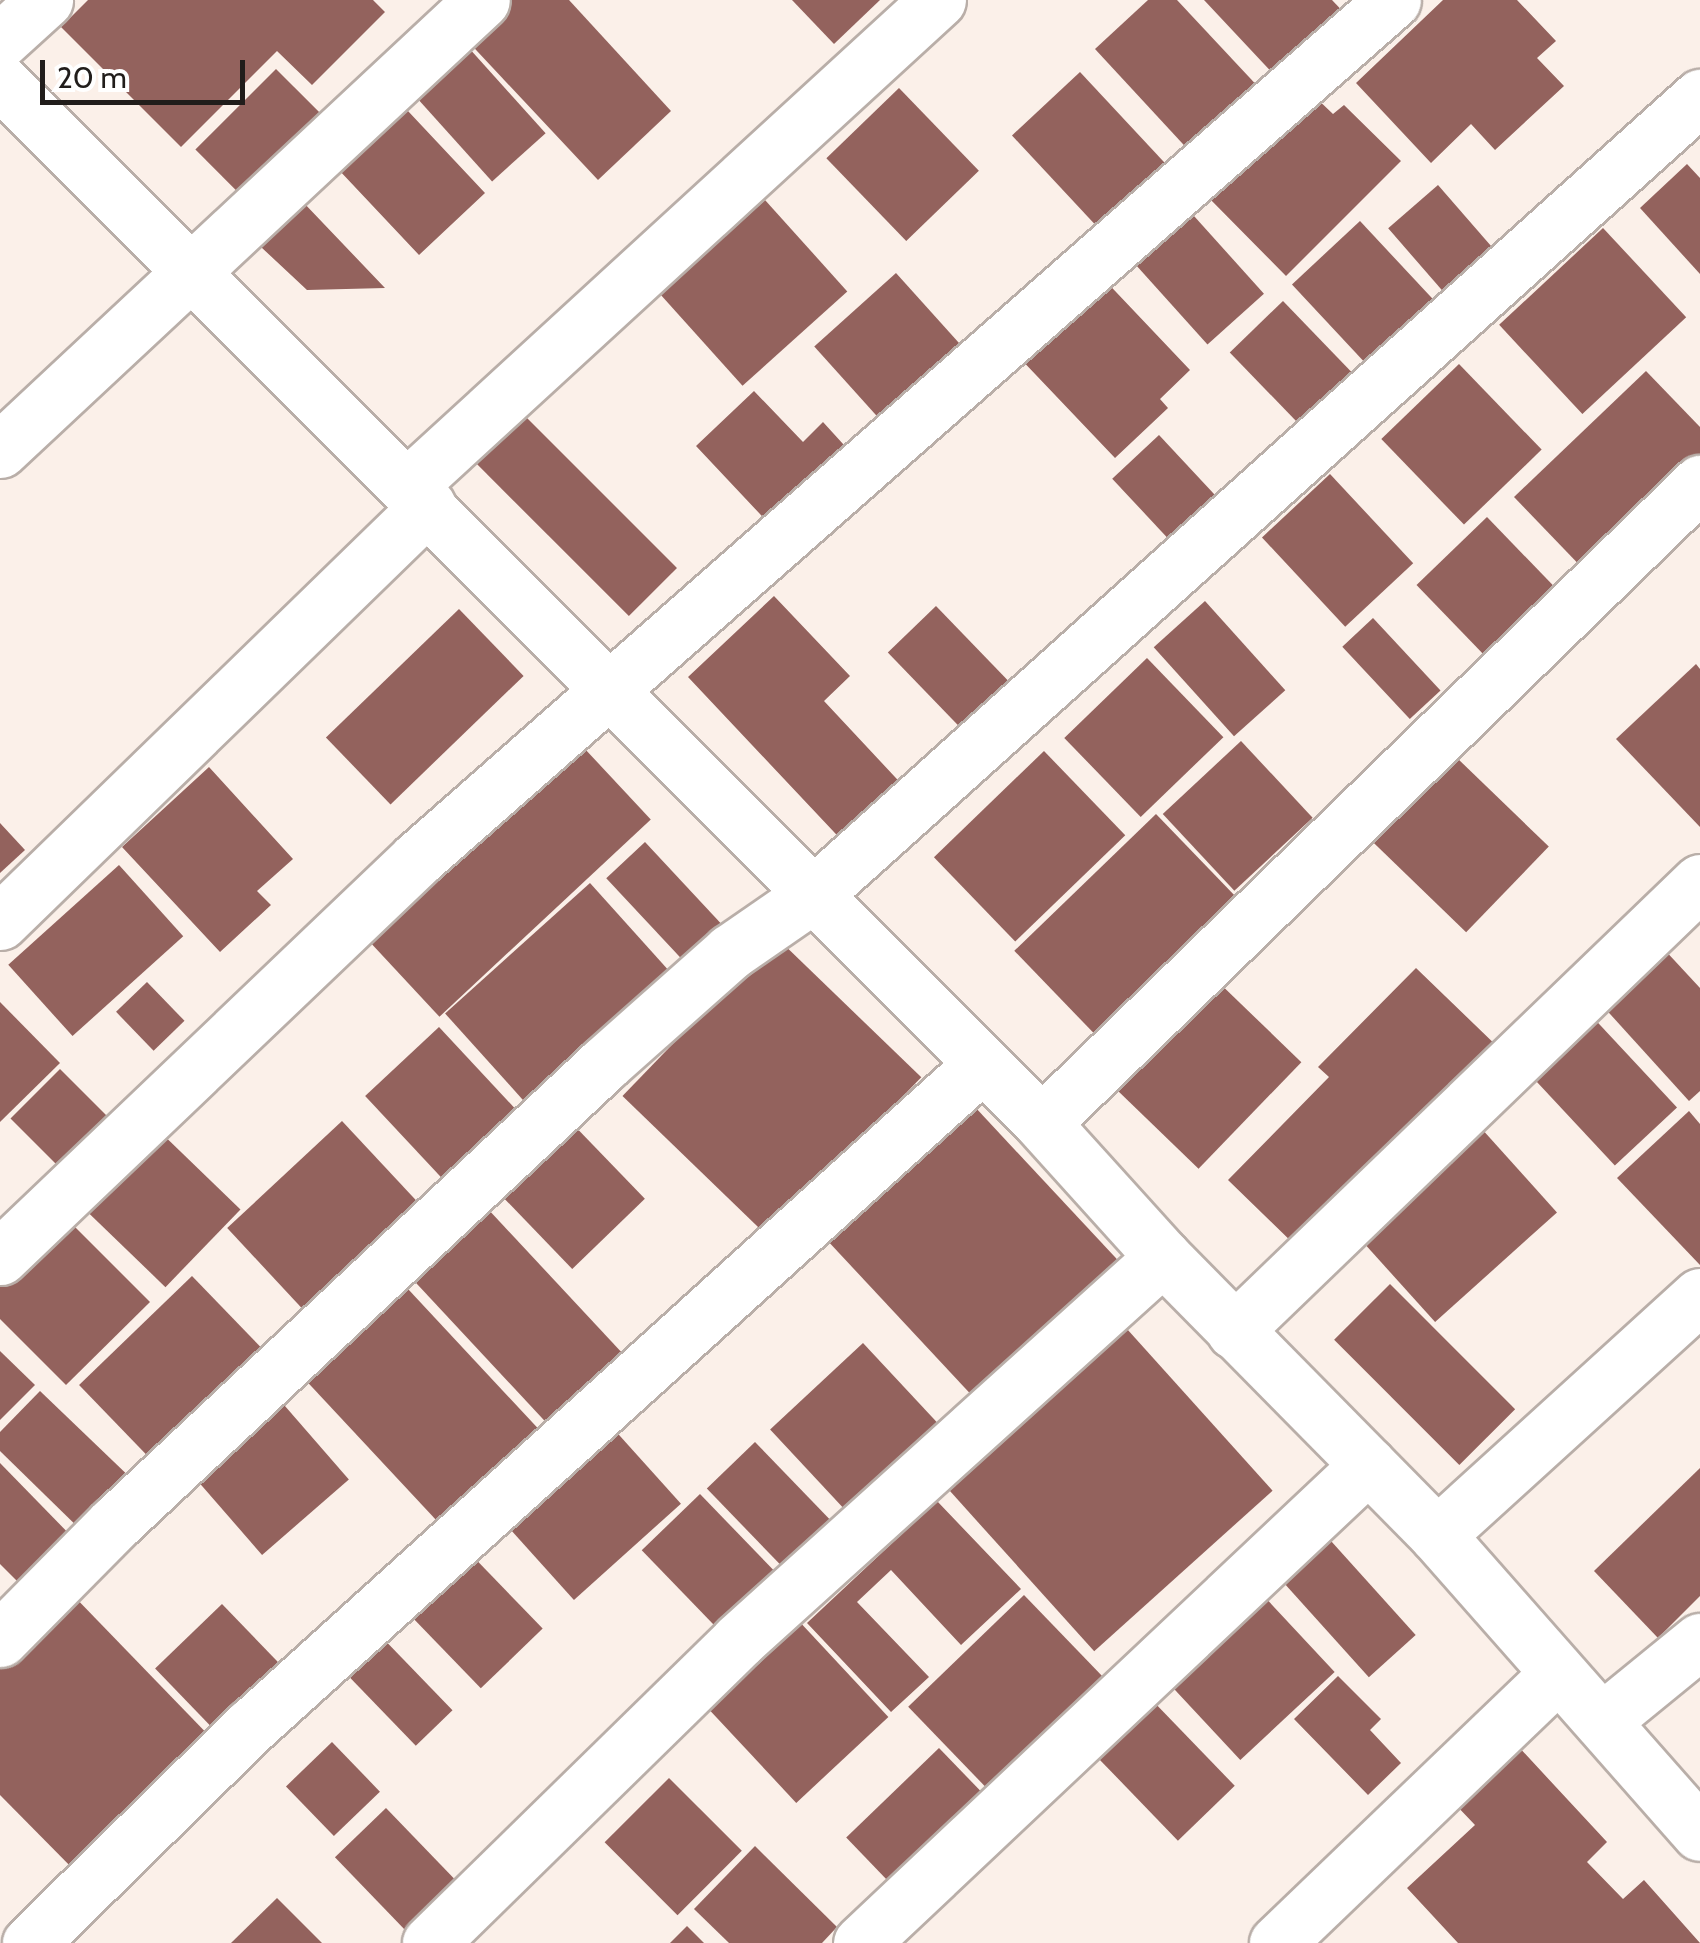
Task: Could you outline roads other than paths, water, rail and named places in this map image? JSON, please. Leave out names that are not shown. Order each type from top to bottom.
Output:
[{"type":"street","points":[[0,41],[44,0]]},
{"type":"street","points":[[0,450],[482,0]]},
{"type":"street","points":[[0,922],[418,496],[938,0]]},
{"type":"street","points":[[0,1257],[417,859],[612,692],[1393,0]]},
{"type":"street","points":[[0,81],[1042,1123],[1163,1257],[1437,1535],[1700,1833]]},
{"type":"street","points":[[0,1639],[114,1524],[604,1064],[730,952],[814,894],[1700,97]]},
{"type":"street","points":[[1042,1123],[1700,483]]},
{"type":"street","points":[[1234,1331],[1700,882]]},
{"type":"street","points":[[30,1943],[250,1727],[982,1066]]},
{"type":"street","points":[[430,1943],[738,1641],[1163,1257]]},
{"type":"street","points":[[1437,1535],[1700,1296]]},
{"type":"street","points":[[861,1943],[1368,1464]]},
{"type":"street","points":[[1603,1720],[1700,1641]]},
{"type":"street","points":[[1277,1943],[1558,1674]]}]
